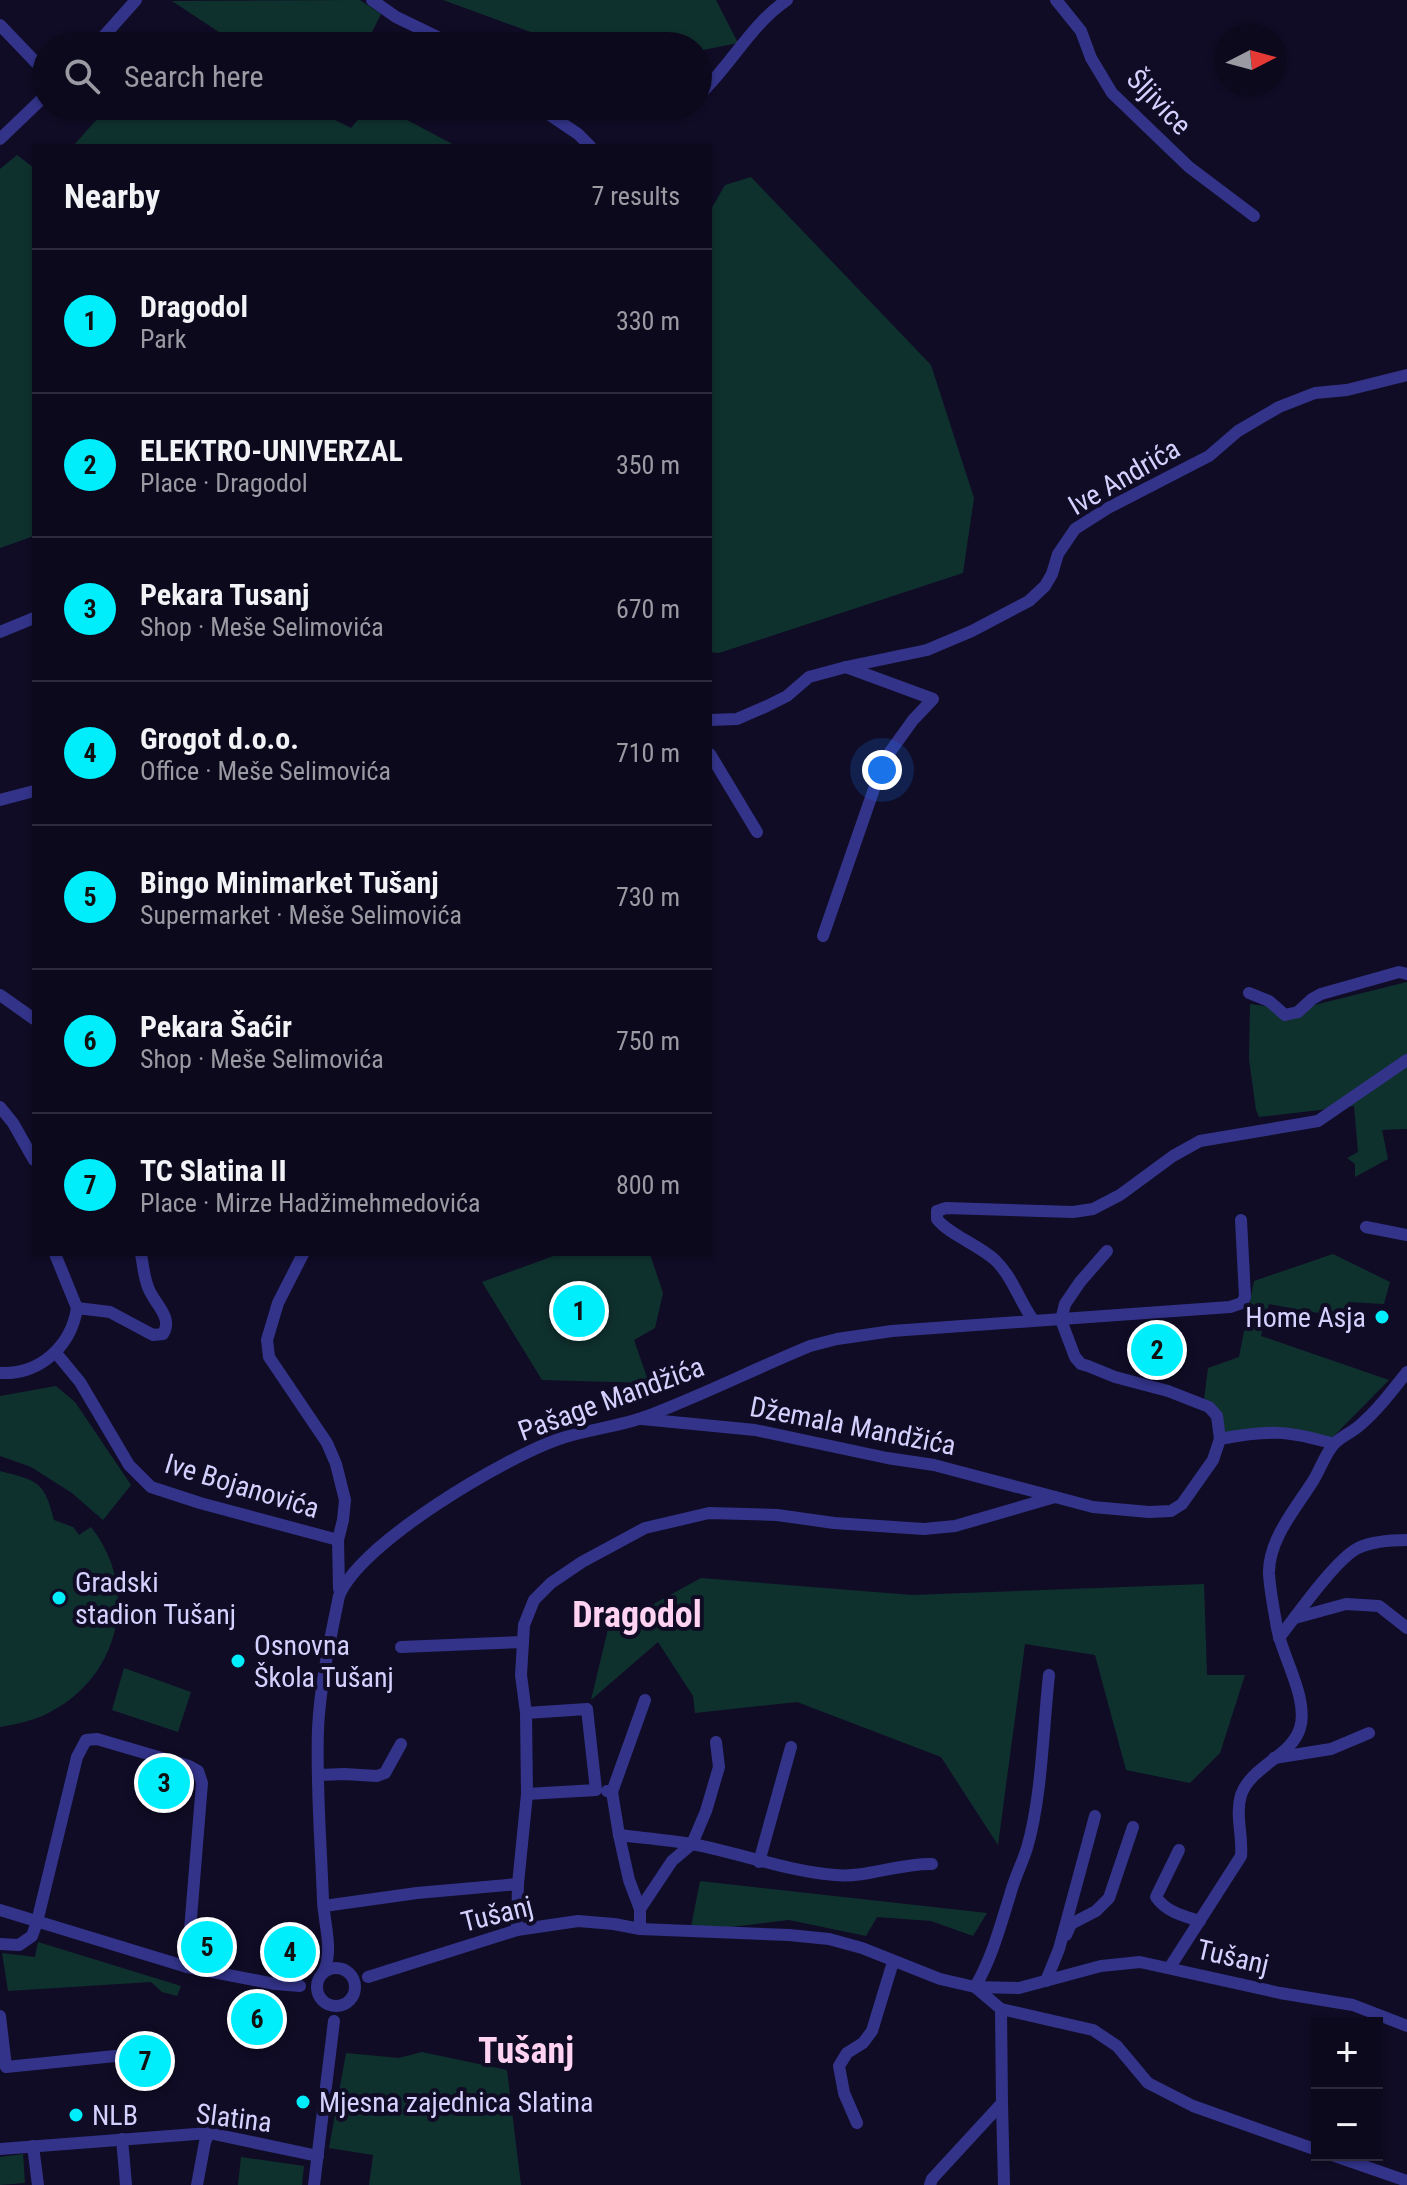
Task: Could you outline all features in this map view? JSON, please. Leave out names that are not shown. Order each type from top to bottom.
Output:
[{"type":"street","points":[[107,32],[136,0]]},
{"type":"street","points":[[372,0],[396,17],[427,32]]},
{"type":"street","points":[[712,82],[761,22],[787,0]]},
{"type":"street","name":"Šljivice","points":[[1056,0],[1081,31],[1091,58],[1112,93],[1189,167],[1254,216]]},
{"type":"street","points":[[0,25],[32,58]]},
{"type":"street","points":[[0,139],[32,108]]},
{"type":"street","points":[[557,120],[588,144]]},
{"type":"street","name":"Ive Andrića","points":[[712,720],[737,719],[787,696],[809,677],[927,650],[972,631],[1029,601],[1045,586],[1058,554],[1075,529],[1108,508],[1209,456],[1238,431],[1279,407],[1315,393],[1347,390],[1407,375]]},
{"type":"street","points":[[0,632],[32,619]]},
{"type":"street","points":[[823,936],[875,786],[890,752],[933,699],[846,667]]},
{"type":"street","points":[[712,757],[757,832]]},
{"type":"street","points":[[0,800],[32,792]]},
{"type":"street","points":[[1249,993],[1269,1001],[1285,1015],[1298,1012],[1312,999],[1344,986],[1399,972],[1407,974]]},
{"type":"street","points":[[0,995],[32,1018]]},
{"type":"street","points":[[1033,1320],[1002,1267],[974,1243],[942,1225],[937,1219],[937,1211],[946,1208],[1073,1212],[1093,1209],[1120,1195],[1173,1156],[1200,1141],[1318,1121],[1407,1060]]},
{"type":"street","points":[[0,1107],[32,1156]]},
{"type":"street","points":[[1061,1320],[1230,1307],[1242,1303],[1245,1297],[1241,1220]]},
{"type":"street","points":[[1366,1227],[1407,1235]]},
{"type":"street","points":[[517,1930],[527,1794],[526,1713],[521,1675],[524,1625],[534,1600],[551,1583],[582,1562],[645,1528],[709,1513],[777,1515],[834,1523],[924,1529],[955,1526],[1055,1497],[1093,1507],[1149,1512],[1171,1511],[1182,1504],[1213,1460],[1220,1439],[1217,1416],[1209,1407],[1180,1395],[1081,1364],[1075,1357],[1061,1320],[1065,1304],[1107,1251]]},
{"type":"street","points":[[0,1373],[17,1373],[37,1366],[56,1353],[75,1318],[77,1308],[56,1256]]},
{"type":"street","points":[[77,1308],[110,1312],[153,1335],[163,1334],[167,1328],[166,1320],[148,1287],[141,1256]]},
{"type":"street","points":[[302,1256],[278,1303],[267,1340],[269,1357],[327,1443],[336,1464],[345,1500],[338,1540],[339,1596]]},
{"type":"street","name":"Pašage Mandžića","points":[[321,1975],[328,1957],[318,1728],[326,1664],[344,1582],[378,1549],[410,1523],[475,1480],[536,1448],[638,1419],[810,1346],[892,1331],[1061,1320]]},
{"type":"street","name":"Ive Bojanovića","points":[[56,1353],[80,1382],[129,1465],[151,1487],[338,1540]]},
{"type":"street","points":[[1170,1967],[1241,1856],[1241,1796],[1250,1778],[1292,1742],[1300,1729],[1302,1715],[1295,1679],[1279,1638],[1269,1571],[1273,1552],[1283,1529],[1334,1444],[1366,1420],[1407,1372]]},
{"type":"street","name":"Džemala Mandžića","points":[[638,1419],[755,1430],[934,1465],[1055,1497]]},
{"type":"street","points":[[1220,1439],[1278,1431],[1334,1444]]},
{"type":"street","points":[[1279,1638],[1329,1575],[1356,1549],[1377,1542],[1407,1540]]},
{"type":"street","points":[[1295,1618],[1346,1604],[1379,1606],[1407,1628]]},
{"type":"street","points":[[401,1647],[523,1642]]},
{"type":"street","points":[[1049,1675],[1039,1776],[1027,1848],[995,1945],[975,1987],[1001,2009],[1093,2030],[1117,2046],[1148,2083],[1193,2106],[1311,2148]]},
{"type":"street","points":[[640,1929],[640,1909],[629,1880],[612,1792],[645,1700]]},
{"type":"street","points":[[526,1713],[587,1709],[596,1790]]},
{"type":"street","points":[[1274,1758],[1331,1749],[1369,1733]]},
{"type":"street","points":[[0,1944],[19,1945],[32,1936],[77,1757],[86,1740],[97,1739],[198,1771],[202,1783],[187,1967]]},
{"type":"street","points":[[640,1909],[672,1861],[692,1844],[719,1767],[716,1742]]},
{"type":"street","points":[[318,1775],[377,1776],[385,1773],[401,1744]]},
{"type":"street","points":[[759,1862],[791,1747]]},
{"type":"street","points":[[527,1794],[612,1792]]},
{"type":"street","points":[[1059,1949],[1095,1816]]},
{"type":"street","points":[[1046,1981],[1071,1924],[1096,1911],[1109,1898],[1133,1827]]},
{"type":"street","points":[[619,1835],[692,1844],[759,1862],[848,1876],[913,1864],[932,1864]]},
{"type":"street","points":[[1179,1850],[1156,1897],[1179,1915],[1200,1921]]},
{"type":"street","points":[[324,1906],[417,1893],[518,1884]]},
{"type":"street","points":[[0,1910],[187,1967],[300,1986],[332,2006],[349,2001],[368,1977]]},
{"type":"street","name":"Tušanj","points":[[368,1977],[517,1930],[578,1921],[640,1929],[820,1938],[862,1948],[940,1979],[975,1987],[1019,1988],[1101,1966],[1140,1962],[1280,1993],[1353,2005],[1407,2026]]},
{"type":"street","points":[[857,2123],[844,2093],[839,2066],[847,2053],[863,2043],[872,2031],[893,1962]]},
{"type":"street","points":[[300,1986],[334,1968],[350,1974],[354,1979],[355,1991]]},
{"type":"street","points":[[350,1974],[368,1977]]},
{"type":"street","points":[[321,1975],[317,1983],[334,2021]]},
{"type":"street","points":[[314,2185],[334,2021],[344,2004]]},
{"type":"street","points":[[1001,2009],[1004,2185]]},
{"type":"street","points":[[0,2016],[6,2067],[145,2053]]},
{"type":"street","points":[[930,2185],[932,2179],[1002,2103]]},
{"type":"street","points":[[197,2185],[209,2133]]},
{"type":"street","name":"Slatina","points":[[0,2149],[209,2133],[318,2156]]},
{"type":"street","points":[[122,2139],[126,2185]]},
{"type":"street","points":[[33,2146],[38,2185]]},
{"type":"street","points":[[1349,2161],[1407,2181]]},
{"type":"green space","points":[[360,0],[381,14],[372,32],[219,32],[172,1]]},
{"type":"green space","points":[[443,0],[716,0],[738,43],[712,48],[712,32],[531,32]]},
{"type":"green space","points":[[96,120],[335,120],[351,128],[358,120],[407,120],[452,144],[75,144]]},
{"type":"green space","points":[[17,155],[32,166],[32,537],[0,548],[0,169]]},
{"type":"green space","points":[[751,177],[931,365],[974,498],[963,573],[719,653],[712,652],[712,208],[725,185]]},
{"type":"green space","points":[[1407,982],[1407,1129],[1382,1130],[1388,1159],[1355,1177],[1355,1164],[1347,1158],[1358,1152],[1354,1106],[1259,1117],[1249,1059],[1250,1004],[1294,1010]]},
{"type":"green space","points":[[1333,1254],[1390,1282],[1384,1304],[1348,1302],[1346,1318],[1269,1304],[1261,1336],[1389,1380],[1328,1442],[1278,1431],[1230,1441],[1204,1400],[1208,1368],[1239,1357],[1254,1281]]},
{"type":"green space","points":[[554,1256],[651,1256],[663,1293],[655,1328],[634,1340],[649,1383],[542,1380],[482,1282]]},
{"type":"green space","points":[[56,1386],[75,1402],[131,1485],[103,1520],[72,1493],[31,1467],[0,1456],[0,1396]]},
{"type":"green space","name":"Gradski stadion Tušanj","points":[[0,1471],[37,1484],[47,1497],[54,1520],[73,1527],[79,1535],[91,1527],[106,1551],[115,1576],[118,1602],[115,1628],[107,1652],[94,1675],[75,1695],[52,1711],[0,1727]]},
{"type":"green space","points":[[701,1578],[912,1595],[1204,1584],[1207,1675],[1245,1675],[1220,1753],[1190,1783],[1126,1770],[1095,1655],[1025,1644],[998,1845],[941,1757],[797,1702],[695,1713],[693,1696],[658,1642],[591,1700],[608,1629]]},
{"type":"green space","points":[[124,1668],[191,1692],[178,1732],[112,1710]]},
{"type":"green space","points":[[700,1881],[987,1913],[973,1936],[931,1921],[877,1917],[866,1936],[789,1920],[690,1932]]},
{"type":"green space","points":[[38,1942],[181,1986],[177,1996],[162,1992],[151,1982],[8,1991],[2,1953],[35,1957]]},
{"type":"green space","points":[[422,2052],[507,2070],[521,2185],[369,2185],[373,2155],[329,2148],[346,2053],[399,2058]]},
{"type":"green space","points":[[23,2154],[25,2183],[0,2185],[0,2157]]},
{"type":"green space","points":[[241,2157],[304,2166],[302,2185],[238,2185]]},
{"type":"place","name":"Dragodol","points":[[579,1311]]},
{"type":"place","name":"Home Asja","points":[[1382,1317]]},
{"type":"place","name":"ELEKTRO-UNIVERZAL","points":[[1157,1350]]},
{"type":"place","name":"Gradski stadion Tušanj","points":[[59,1598]]},
{"type":"place","name":"Osnovna Škola Tušanj","points":[[238,1661]]},
{"type":"place","name":"Pekara Tusanj","points":[[164,1783]]},
{"type":"place","name":"Bingo Minimarket Tušanj","points":[[207,1947]]},
{"type":"place","name":"Grogot d.o.o.","points":[[290,1952]]},
{"type":"place","name":"Pekara Šaćir","points":[[257,2019]]},
{"type":"place","name":"TC Slatina II","points":[[145,2061]]},
{"type":"place","name":"Mjesna zajednica Slatina","points":[[303,2102]]},
{"type":"place","name":"NLB","points":[[76,2115]]},
{"type":"district","name":"Dragodol","points":[[637,1615]]},
{"type":"district","name":"Tušanj","points":[[526,2051]]}]
